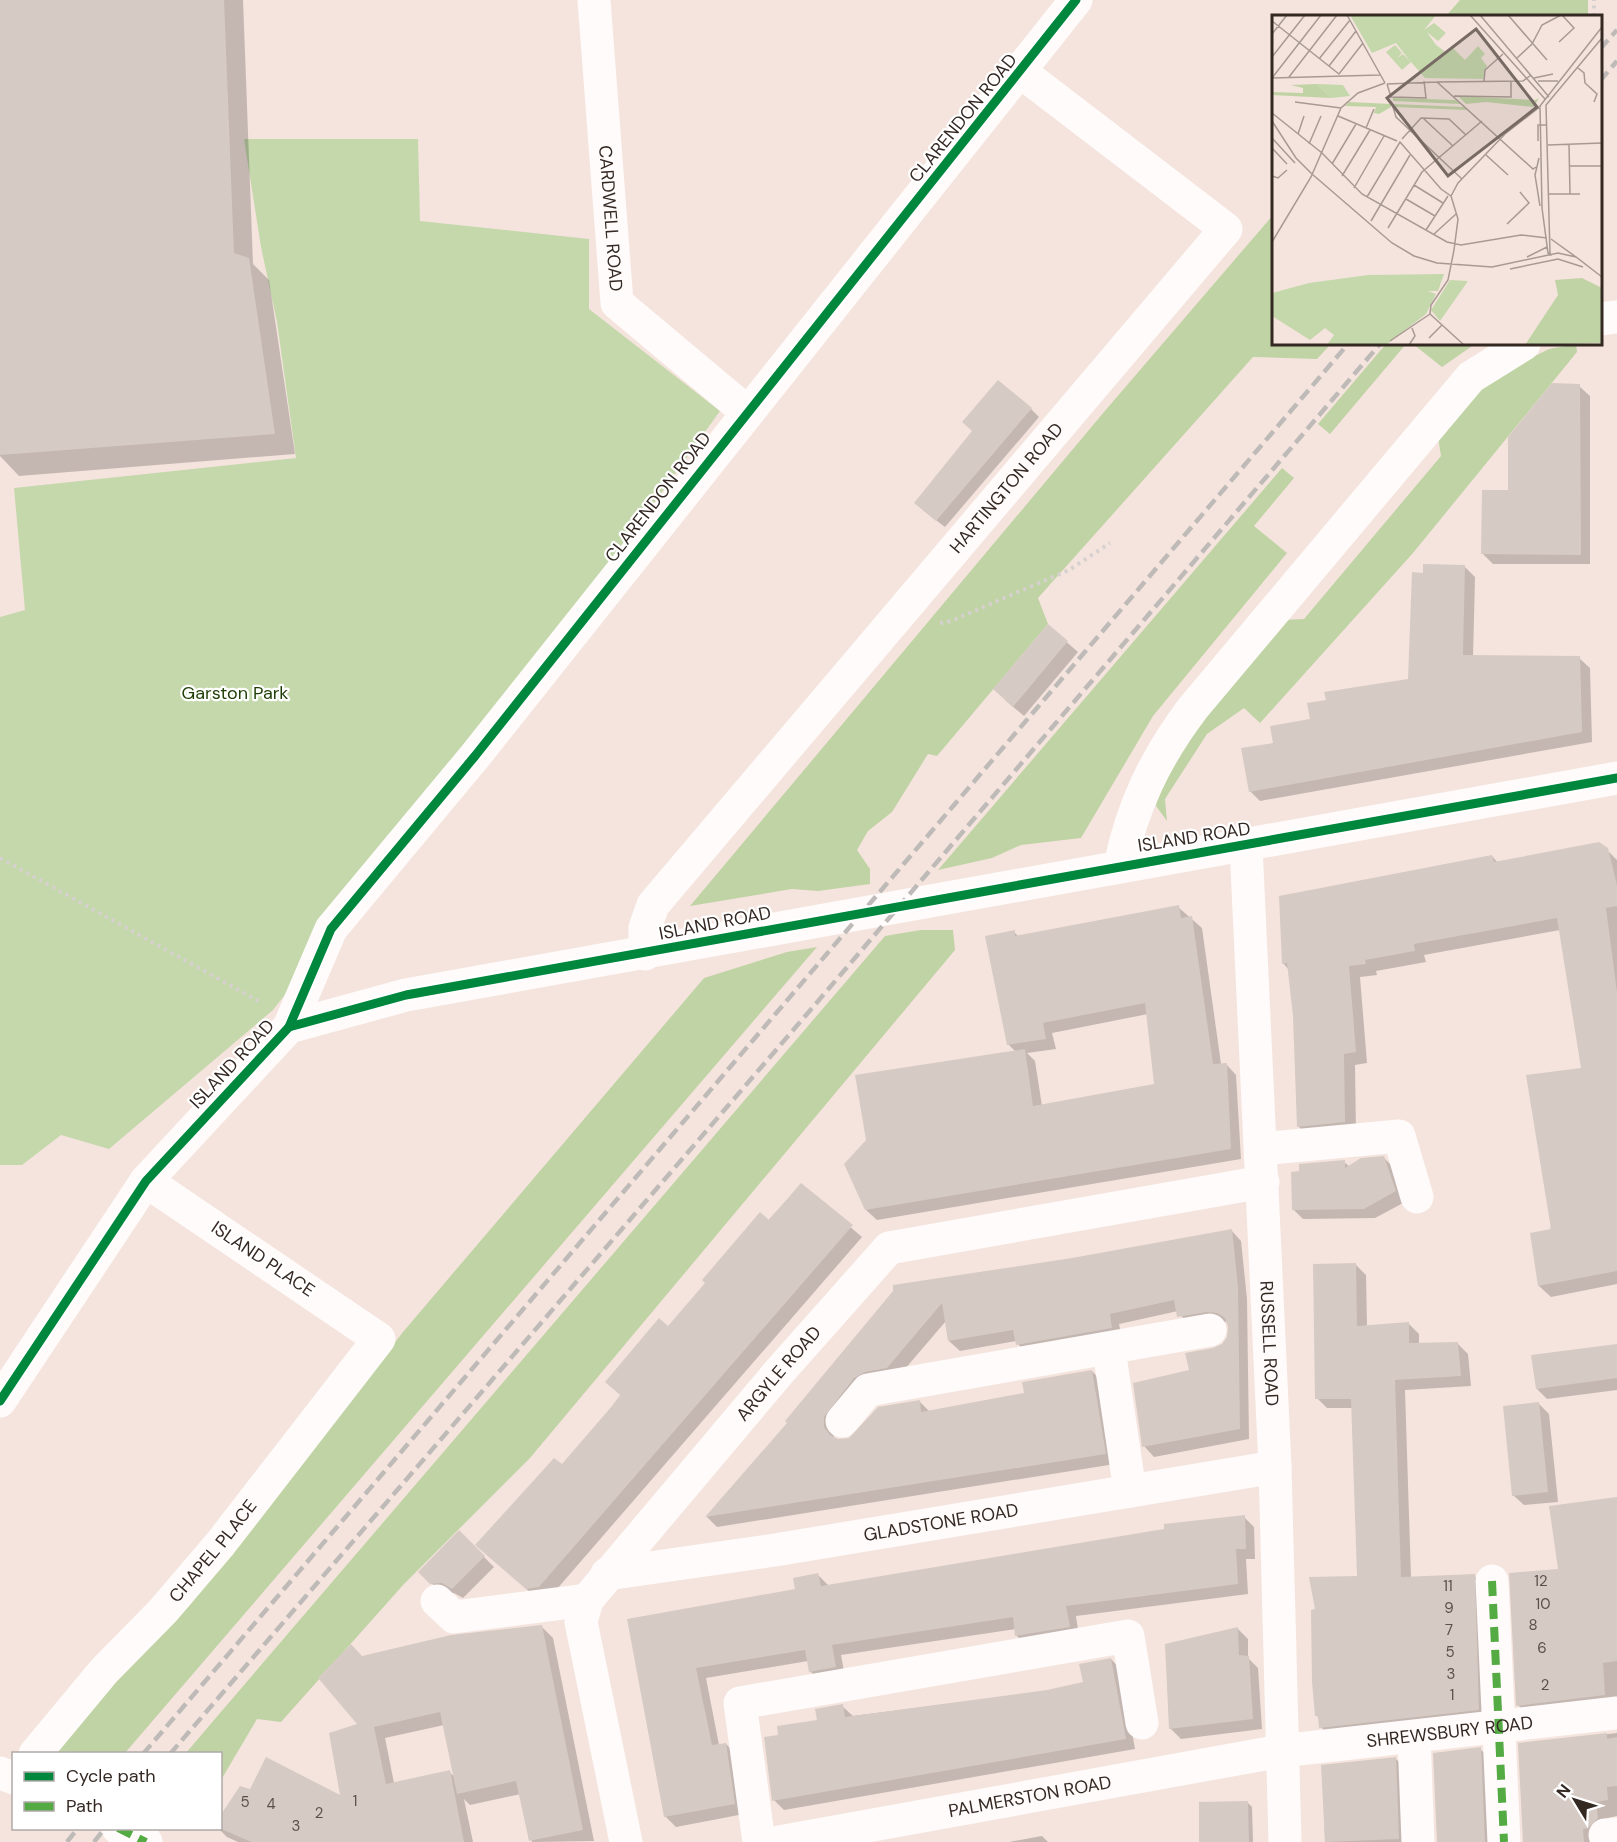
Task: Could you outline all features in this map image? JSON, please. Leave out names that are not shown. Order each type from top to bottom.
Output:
[{"type":"street","name":"CARDWELL ROAD","points":[[594,0],[617,303],[747,411]]},
{"type":"street","name":"CLARENDON ROAD","points":[[291,1024],[331,929],[475,756],[1076,0]]},
{"type":"street","name":"HARTINGTON ROAD","points":[[645,954],[645,928],[653,905],[1226,229],[1021,72]]},
{"type":"street","points":[[1602,319],[1617,317]]},
{"type":"street","points":[[1120,866],[1128,829],[1147,778],[1167,742],[1192,708],[1471,377],[1522,345]]},
{"type":"street","name":"ISLAND ROAD","points":[[0,1401],[146,1181],[291,1024],[406,995],[1617,778]]},
{"type":"street","name":"RUSSELL ROAD","points":[[1246,846],[1275,1467],[1285,1842]]},
{"type":"street","points":[[1261,1149],[1399,1136],[1417,1197]]},
{"type":"street","name":"ISLAND PLACE","points":[[146,1181],[379,1339]]},
{"type":"street","name":"ARGYLE ROAD","points":[[626,1842],[580,1622],[587,1600],[889,1248],[1263,1182]]},
{"type":"street","points":[[842,1421],[868,1390],[1109,1350],[1210,1330]]},
{"type":"street","name":"CHAPEL PLACE","points":[[37,1752],[104,1671],[163,1611],[221,1543],[379,1339]]},
{"type":"street","points":[[1109,1350],[1130,1491]]},
{"type":"street","name":"GLADSTONE ROAD","points":[[607,1574],[775,1550],[1275,1467]]},
{"type":"street","points":[[1492,1581],[1504,1842]]},
{"type":"street","points":[[436,1601],[454,1617],[587,1600]]},
{"type":"street","points":[[759,1842],[740,1703],[1128,1636],[1142,1723]]},
{"type":"street","name":"SHREWSBURY ROAD","points":[[1281,1751],[1617,1713]]},
{"type":"street","points":[[1414,1737],[1418,1842]]},
{"type":"street","name":"PALMERSTON ROAD","points":[[779,1842],[1281,1751]]},
{"type":"street","points":[[122,1830],[146,1842]]},
{"type":"path","points":[[933,623],[951,621],[1069,570],[1110,543]]},
{"type":"path","points":[[0,858],[291,1024]]},
{"type":"green space","points":[[1460,0],[1588,0],[1588,15],[1447,15]]},
{"type":"green space","name":"Garston Park","points":[[244,139],[418,139],[420,221],[589,239],[589,309],[720,411],[475,753],[273,1010],[109,1149],[61,1135],[22,1165],[0,1165],[0,617],[25,610],[14,488],[296,458],[277,322],[261,247]]},
{"type":"green space","points":[[1272,216],[1272,345],[1330,345],[1317,359],[1253,357],[1038,598],[1048,624],[937,756],[928,754],[892,812],[868,831],[857,850],[870,869],[870,884],[818,891],[792,889],[690,906],[1104,412]]},
{"type":"green space","points":[[1385,345],[1405,345],[1330,434],[1318,424]]},
{"type":"green space","points":[[1414,345],[1474,345],[1442,367]]},
{"type":"green space","points":[[1576,345],[1577,352],[1413,553],[1260,723],[1244,708],[1207,734],[1165,799],[1167,821],[1156,806],[1159,786],[1176,756],[1282,620],[1304,619],[1441,456],[1438,437],[1493,377],[1549,349]]},
{"type":"green space","points":[[1282,468],[1294,478],[1254,526],[1287,553],[1153,716],[1081,838],[1021,845],[992,858],[938,870]]},
{"type":"green space","points":[[921,930],[953,930],[955,950],[530,1458],[404,1584],[281,1722],[257,1719],[222,1778],[222,1752],[187,1752],[885,936]]},
{"type":"green space","points":[[817,947],[126,1752],[58,1752],[129,1661],[189,1606],[403,1332],[704,978],[787,952]]},
{"type":"building","points":[[0,0],[224,0],[234,253],[249,258],[275,434],[0,455]]},
{"type":"building","points":[[998,380],[1032,408],[936,521],[914,503],[972,431],[962,422]]},
{"type":"building","points":[[1552,383],[1580,384],[1581,555],[1481,554],[1482,490],[1508,490],[1508,437]]},
{"type":"building","points":[[1423,564],[1465,565],[1463,655],[1580,656],[1582,732],[1249,792],[1241,748],[1273,743],[1270,726],[1310,719],[1307,703],[1326,700],[1324,692],[1408,679],[1412,572],[1423,573]]},
{"type":"building","points":[[1048,624],[1068,641],[1013,707],[993,689]]},
{"type":"building","points":[[1599,842],[1608,848],[1617,885],[1617,906],[1606,908],[1617,992],[1617,1271],[1538,1286],[1530,1233],[1551,1229],[1526,1075],[1581,1068],[1557,918],[1414,944],[1415,951],[1365,960],[1366,964],[1349,966],[1356,1052],[1344,1054],[1345,1122],[1297,1127],[1293,1016],[1287,963],[1282,964],[1279,896],[1492,855],[1494,862]]},
{"type":"building","points":[[1179,905],[1181,918],[1192,916],[1213,1064],[1227,1063],[1231,1149],[865,1210],[844,1164],[866,1140],[855,1075],[1025,1049],[1033,1106],[1154,1084],[1145,1003],[1043,1023],[1046,1039],[1007,1045],[985,936],[1015,930],[1015,936]]},
{"type":"building","points":[[1384,1156],[1396,1191],[1364,1209],[1292,1210],[1291,1172],[1299,1171],[1299,1164],[1345,1160],[1345,1168],[1361,1158]]},
{"type":"building","points":[[801,1183],[853,1225],[539,1587],[526,1589],[475,1545],[554,1458],[562,1464],[612,1406],[620,1395],[605,1382],[659,1318],[668,1326],[705,1283],[702,1280],[760,1212],[769,1220]]},
{"type":"building","points":[[1232,1229],[1238,1287],[1240,1429],[1142,1447],[1133,1383],[1189,1370],[1185,1353],[1222,1344],[1227,1337],[1228,1327],[1225,1318],[1217,1313],[1207,1312],[1177,1317],[1174,1300],[1110,1314],[1112,1328],[1016,1345],[1013,1330],[948,1341],[942,1303],[887,1368],[865,1372],[854,1378],[824,1417],[824,1427],[830,1435],[838,1439],[849,1438],[878,1407],[920,1400],[921,1412],[1024,1393],[1022,1382],[1092,1370],[1106,1454],[705,1517],[787,1423],[785,1421],[893,1291],[893,1285],[1072,1258]]},
{"type":"building","points":[[1356,1263],[1357,1326],[1409,1322],[1409,1343],[1458,1342],[1461,1376],[1395,1380],[1401,1577],[1475,1574],[1479,1710],[1319,1728],[1318,1716],[1315,1716],[1312,1682],[1311,1610],[1315,1609],[1309,1577],[1357,1576],[1351,1399],[1315,1399],[1313,1264]]},
{"type":"building","points":[[1617,1344],[1617,1378],[1536,1389],[1531,1355]]},
{"type":"building","points":[[1539,1402],[1548,1492],[1512,1496],[1503,1406]]},
{"type":"building","points":[[1617,1497],[1617,1661],[1603,1663],[1605,1695],[1516,1706],[1509,1573],[1558,1569],[1549,1506]]},
{"type":"building","points":[[1245,1515],[1246,1549],[1236,1549],[1238,1584],[1066,1606],[1070,1627],[1015,1636],[1013,1617],[832,1645],[836,1667],[809,1672],[805,1650],[696,1668],[712,1745],[726,1743],[735,1804],[664,1817],[627,1619],[795,1589],[793,1578],[818,1573],[821,1586],[1164,1529],[1164,1524]]},
{"type":"building","points":[[459,1530],[485,1556],[452,1589],[442,1583],[430,1584],[418,1572]]},
{"type":"building","points":[[542,1625],[583,1830],[529,1841],[516,1781],[457,1794],[440,1712],[374,1727],[386,1784],[450,1770],[464,1842],[251,1842],[222,1829],[222,1813],[240,1786],[250,1789],[266,1757],[340,1795],[329,1733],[357,1724],[318,1678],[351,1644],[362,1656],[451,1635]]},
{"type":"building","points":[[1238,1627],[1239,1655],[1249,1656],[1253,1719],[1169,1729],[1165,1644]]},
{"type":"building","points":[[1111,1658],[1126,1739],[772,1801],[764,1737],[778,1735],[777,1726],[817,1720],[815,1709],[843,1704],[845,1717],[1047,1690],[1083,1682],[1079,1664]]},
{"type":"building","points":[[1607,1733],[1607,1739],[1617,1737],[1617,1786],[1607,1787],[1608,1800],[1596,1802],[1598,1818],[1588,1828],[1583,1829],[1584,1842],[1523,1842],[1518,1743]]},
{"type":"building","points":[[1481,1747],[1485,1842],[1437,1842],[1433,1753]]},
{"type":"building","points":[[1396,1757],[1399,1839],[1325,1842],[1321,1765]]},
{"type":"building","points":[[1248,1801],[1249,1842],[1199,1842],[1199,1802]]},
{"type":"railway","points":[[1602,47],[1617,30]]},
{"type":"railway","points":[[1602,79],[1617,61]]},
{"type":"railway","points":[[145,1752],[1347,345]]},
{"type":"railway","points":[[172,1752],[1379,345]]},
{"type":"railway","points":[[67,1842],[76,1830]]},
{"type":"railway","points":[[94,1842],[103,1830]]},
{"type":"marked path","points":[[1492,1581],[1504,1842]]},
{"type":"marked path","points":[[122,1830],[146,1842]]},
{"type":"cycle path","points":[[289,1027],[331,929],[475,756],[1076,0]]},
{"type":"cycle path","points":[[0,1401],[146,1181],[289,1027],[406,995],[1617,778]]}]
